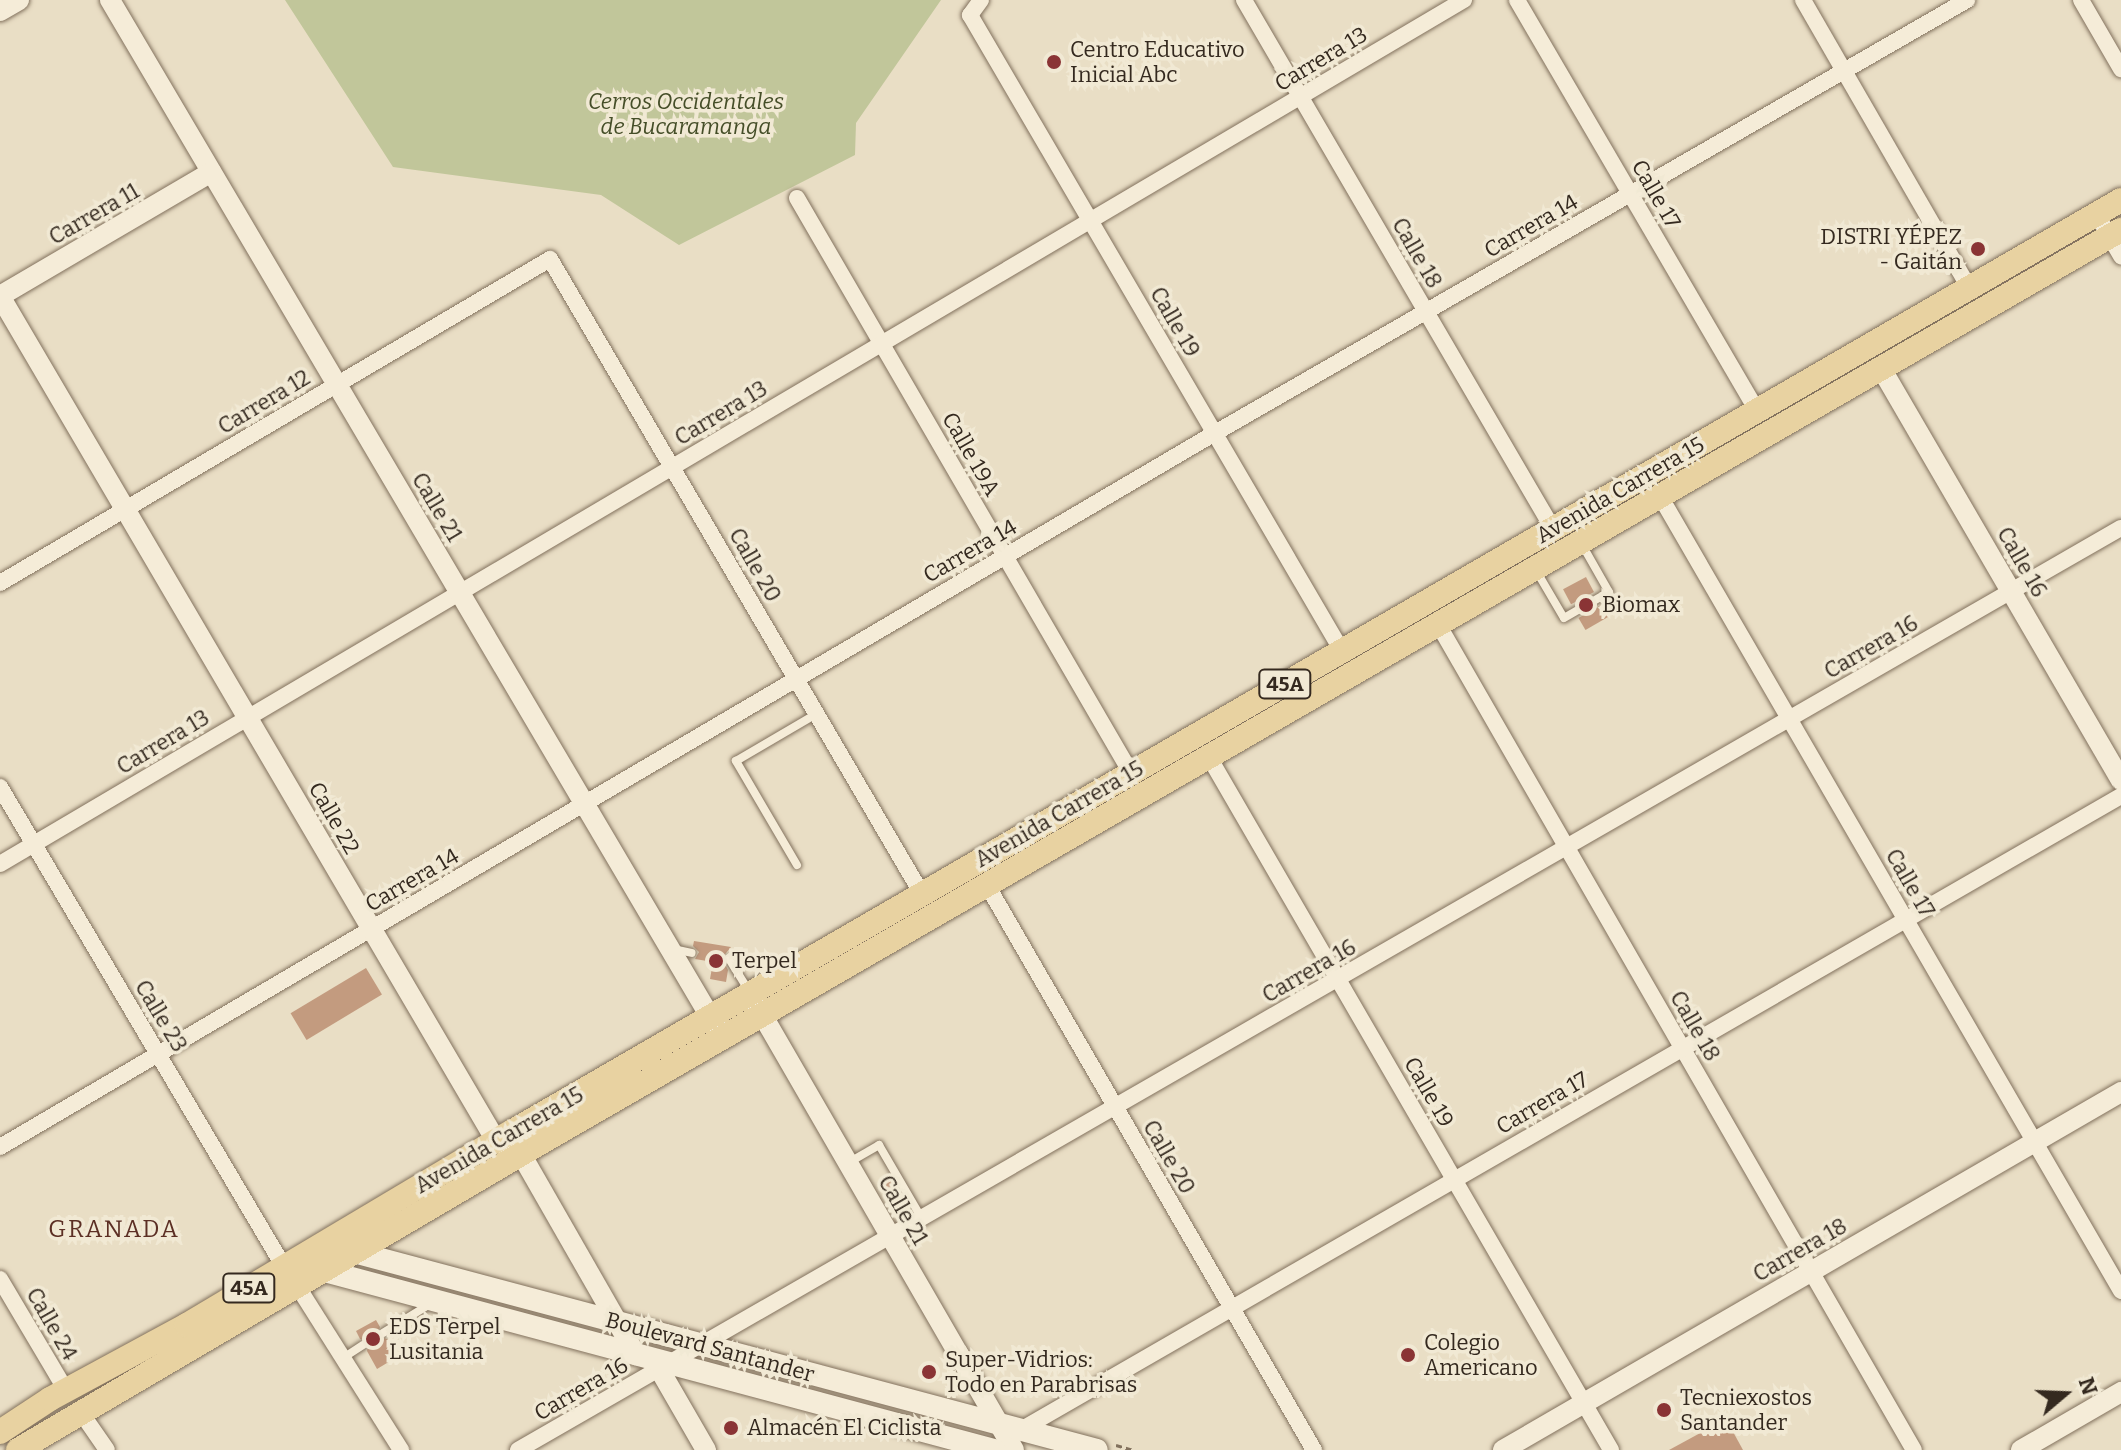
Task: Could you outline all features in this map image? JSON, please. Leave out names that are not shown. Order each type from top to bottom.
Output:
[{"type":"main road","name":"Avenida Carrera 15","points":[[756,1004],[922,894],[2121,200]]},
{"type":"main road","name":"Avenida Carrera 15","points":[[18,1450],[291,1277],[322,1244],[496,1140],[987,885],[1881,368],[2117,241]]},
{"type":"main road","name":"Avenida Carrera 15","points":[[0,1432],[66,1390],[291,1277],[325,1271],[521,1154],[716,1027]]},
{"type":"main road","name":"Boulevard Santander","points":[[322,1244],[703,1345],[1002,1441]]},
{"type":"main road","name":"Boulevard Santander","points":[[325,1271],[655,1362],[1002,1441],[1097,1450]]},
{"type":"street","points":[[0,11],[19,0]]},
{"type":"street","name":"Calle 21","points":[[110,0],[716,1027]]},
{"type":"street","name":"Calle 19","points":[[981,0],[970,15],[1342,651]]},
{"type":"street","name":"Calle 18","points":[[1244,0],[1553,529]]},
{"type":"street","name":"Carrera 13","points":[[0,864],[1464,0]]},
{"type":"street","name":"Calle 17","points":[[1517,0],[1757,411]]},
{"type":"street","points":[[1803,0],[1969,288]]},
{"type":"street","name":"Carrera 14","points":[[0,1147],[1215,433],[1967,0]]},
{"type":"street","points":[[2081,0],[2121,69]]},
{"type":"street","name":"Carrera 11","points":[[0,296],[211,172]]},
{"type":"street","name":"Calle 19A","points":[[797,198],[1131,773]]},
{"type":"street","points":[[2097,215],[2117,241]]},
{"type":"street","name":"Carrera 12","points":[[0,583],[550,259]]},
{"type":"street","name":"Calle 20","points":[[550,259],[922,894]]},
{"type":"street","name":"Calle 22","points":[[0,296],[496,1140]]},
{"type":"street","name":"Calle 16","points":[[1881,368],[2121,780]]},
{"type":"street","name":"Calle 17","points":[[1660,496],[2121,1291]]},
{"type":"street","name":"Carrera 16","points":[[518,1450],[655,1362],[703,1345],[892,1238],[2121,528]]},
{"type":"street","name":"Calle 18","points":[[1438,624],[1914,1450]]},
{"type":"street","name":"Calle 19","points":[[1209,757],[1611,1450]]},
{"type":"street","name":"Calle 23","points":[[0,787],[291,1277],[401,1450]]},
{"type":"street","name":"Carrera 17","points":[[1002,1441],[2121,796]]},
{"type":"street","name":"Calle 20","points":[[987,885],[1314,1450]]},
{"type":"street","name":"Calle 21","points":[[756,1004],[892,1238],[1002,1441]]},
{"type":"street","name":"Carrera 18","points":[[1503,1450],[2121,1092]]},
{"type":"street","points":[[496,1140],[521,1154],[617,1322],[655,1362],[706,1450]]},
{"type":"street","name":"Calle 24","points":[[0,1279],[66,1390]]},
{"type":"street","points":[[2021,1450],[2121,1392]]},
{"type":"street","points":[[80,1411],[107,1450]]},
{"type":"lane","points":[[1535,568],[1564,618],[1609,592],[1581,542]]},
{"type":"lane","points":[[797,865],[736,761],[816,713]]},
{"type":"lane","points":[[670,948],[692,953]]},
{"type":"lane","points":[[729,959],[756,1004]]},
{"type":"lane","points":[[848,1163],[879,1145],[923,1220]]},
{"type":"lane","points":[[383,1333],[435,1301]]},
{"type":"lane","points":[[343,1358],[363,1345]]},
{"type":"green space","name":"Cerros Occidentales de Bucaramanga","points":[[285,0],[941,0],[856,123],[855,155],[679,245],[601,195],[393,167]]},
{"type":"building","points":[[1586,577],[1594,592],[1571,604],[1563,589]]},
{"type":"building","points":[[1601,605],[1608,617],[1585,630],[1578,618]]},
{"type":"building","name":"Terpel","points":[[694,941],[731,947],[722,958],[728,970],[726,982],[710,979],[713,962],[695,959],[699,952],[693,946]]},
{"type":"building","points":[[366,968],[382,995],[307,1040],[291,1013]]},
{"type":"building","points":[[888,1175],[906,1206],[900,1210],[882,1178]]},
{"type":"building","name":"EDS Terpel Lusitania","points":[[376,1320],[380,1327],[377,1336],[387,1339],[397,1357],[377,1369],[367,1351],[369,1342],[360,1339],[356,1331]]},
{"type":"building","points":[[1726,1419],[1743,1450],[1669,1450]]},
{"type":"place","name":"Centro Educativo Inicial Abc","points":[[1054,62]]},
{"type":"place","name":"DISTRI YÉPEZ - Gaitán","points":[[1978,249]]},
{"type":"place","name":"Biomax","points":[[1586,605]]},
{"type":"place","name":"Terpel","points":[[716,961]]},
{"type":"place","name":"EDS Terpel Lusitania","points":[[373,1339]]},
{"type":"place","name":"Colegio Americano","points":[[1408,1355]]},
{"type":"place","name":"Super-Vidrios: Todo en Parabrisas","points":[[929,1372]]},
{"type":"place","name":"Tecniexostos Santander","points":[[1664,1410]]},
{"type":"place","name":"Almacén El Ciclista","points":[[731,1428]]},
{"type":"district","name":"GRANADA","points":[[114,1230]]}]
